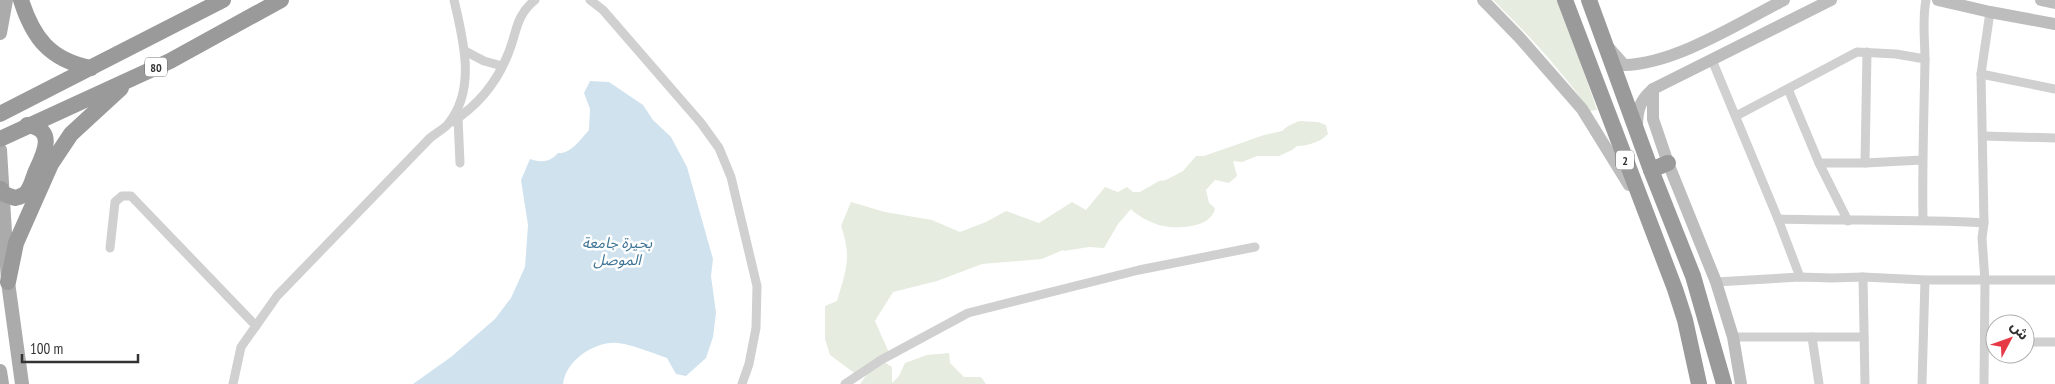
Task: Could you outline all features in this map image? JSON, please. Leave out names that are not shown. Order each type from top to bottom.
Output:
[{"type":"highway","points":[[21,0],[35,33],[50,50],[69,62],[90,68]]},
{"type":"highway","name":"80","points":[[0,114],[223,0]]},
{"type":"highway","name":"80","points":[[22,127],[170,60],[281,0]]},
{"type":"highway","name":"2","points":[[1565,0],[1675,289],[1685,320],[1699,384]]},
{"type":"highway","name":"2","points":[[1589,0],[1651,170],[1693,276],[1724,384]]},
{"type":"highway","points":[[8,282],[16,243],[51,164],[71,134],[131,79]]},
{"type":"highway","points":[[0,139],[22,127],[34,126],[44,134],[46,140],[44,153],[26,193],[16,198],[4,194],[1,189]]},
{"type":"highway","points":[[1651,170],[1668,163]]},
{"type":"highway","points":[[1685,320],[1705,314]]},
{"type":"main road","points":[[0,33],[6,0]]},
{"type":"main road","points":[[1482,0],[1520,37],[1582,109],[1619,166],[1646,216]]},
{"type":"main road","points":[[1604,42],[1624,65],[1641,65],[1682,52],[1784,0]]},
{"type":"main road","points":[[1638,134],[1637,112],[1644,97],[1653,89],[1830,0]]},
{"type":"main road","points":[[1938,0],[2055,24]]},
{"type":"main road","points":[[2041,0],[2055,3]]},
{"type":"main road","points":[[1653,89],[1653,119],[1668,163],[1716,282],[1732,337],[1741,384]]},
{"type":"main road","points":[[0,150],[8,282],[22,384]]},
{"type":"street","points":[[448,125],[457,111],[466,84],[465,51],[454,0]]},
{"type":"street","points":[[233,384],[241,347],[277,296],[430,138],[474,107],[490,86],[508,56],[522,12],[535,0]]},
{"type":"street","points":[[590,0],[603,10],[701,123],[719,148],[731,177],[757,286],[756,328],[749,364],[742,384]]},
{"type":"street","points":[[602,0],[603,10]]},
{"type":"street","points":[[1923,220],[1924,11],[1926,0]]},
{"type":"street","points":[[1985,314],[1982,238],[1984,224],[1982,74],[1990,12]]},
{"type":"street","points":[[465,51],[484,61],[502,66]]},
{"type":"street","points":[[1736,116],[1857,52],[1896,54],[1925,59]]},
{"type":"street","points":[[1865,163],[1867,52]]},
{"type":"street","points":[[1712,60],[1800,277]]},
{"type":"street","points":[[1982,74],[2055,89]]},
{"type":"street","points":[[1788,89],[1819,163],[1848,220]]},
{"type":"street","points":[[458,118],[460,164]]},
{"type":"street","points":[[1983,136],[2055,138]]},
{"type":"street","points":[[1819,163],[1922,160]]},
{"type":"street","points":[[110,248],[115,202],[122,196],[131,196],[256,326]]},
{"type":"street","points":[[1778,219],[1923,220],[1984,224]]},
{"type":"street","points":[[845,384],[877,363],[968,313],[1139,270],[1255,246]]},
{"type":"street","points":[[1716,282],[1800,277],[1864,276],[1925,280],[2055,280]]},
{"type":"street","points":[[1864,276],[1865,384]]},
{"type":"street","points":[[1922,384],[1925,280]]},
{"type":"street","points":[[1732,337],[1864,337]]},
{"type":"street","points":[[1812,337],[1819,384]]},
{"type":"street","points":[[2035,342],[2055,342]]},
{"type":"street","points":[[1984,384],[1985,343]]},
{"type":"shaded area","points":[[1493,0],[1559,0],[1597,110],[1590,111],[1544,53]]},
{"type":"shaded area","points":[[1299,121],[1318,122],[1326,125],[1328,134],[1318,141],[1297,146],[1279,156],[1257,156],[1242,162],[1233,161],[1237,176],[1229,183],[1215,180],[1206,190],[1209,203],[1215,208],[1213,215],[1208,220],[1194,226],[1163,226],[1146,219],[1131,209],[1118,224],[1104,248],[1089,247],[1063,250],[1042,259],[982,264],[937,281],[893,292],[875,321],[890,355],[881,360],[892,367],[892,383],[899,376],[905,363],[927,355],[949,353],[950,363],[964,377],[981,377],[986,384],[860,384],[880,360],[872,361],[857,375],[830,355],[825,339],[825,306],[837,301],[843,281],[847,255],[841,226],[851,202],[885,212],[932,220],[960,232],[986,222],[1006,211],[1039,223],[1072,202],[1086,210],[1105,187],[1118,192],[1127,187],[1133,192],[1140,192],[1159,181],[1166,180],[1183,171],[1196,156],[1204,156],[1264,135],[1282,131]]},
{"type":"water","name":"بحيرة جامعة الموصل","points":[[590,81],[609,82],[643,105],[653,120],[671,137],[687,167],[713,259],[711,276],[716,313],[713,337],[706,358],[686,376],[676,374],[667,358],[630,345],[609,343],[591,349],[576,360],[565,375],[563,384],[413,384],[451,357],[495,319],[511,298],[525,267],[528,225],[521,180],[530,159],[546,161],[558,153],[563,153],[575,145],[589,130],[590,109],[584,93]]}]
